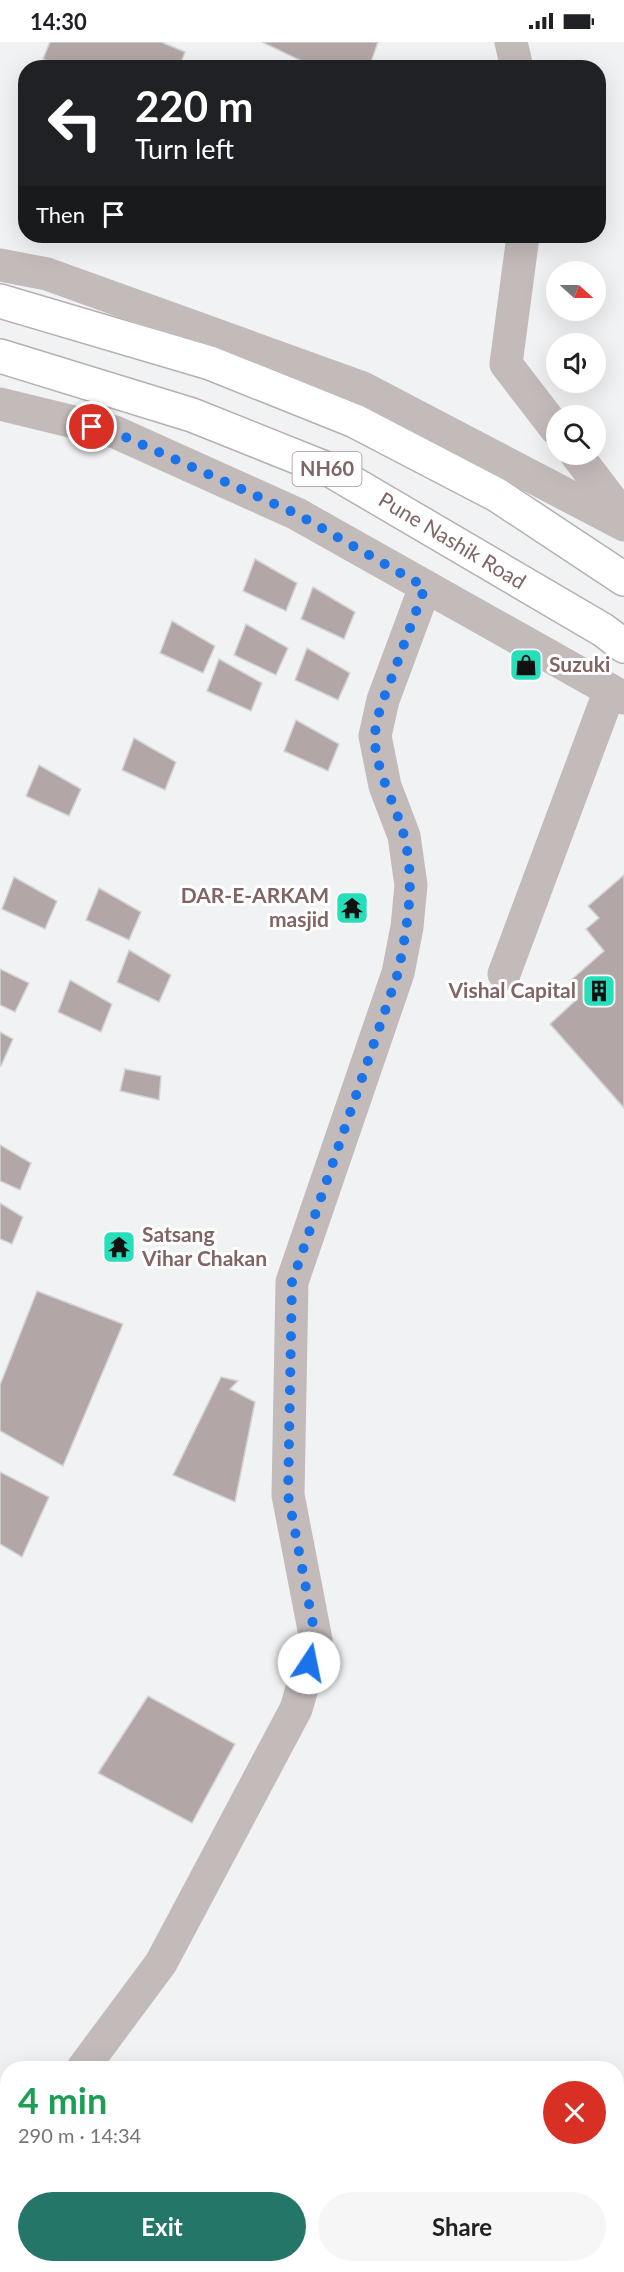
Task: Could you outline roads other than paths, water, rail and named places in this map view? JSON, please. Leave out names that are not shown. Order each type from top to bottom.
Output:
[{"type":"highway","name":"NH60","points":[[0,300],[210,363],[355,421],[496,495],[624,579]]},
{"type":"highway","name":"Pune Nashik Road","points":[[0,356],[192,415],[332,471],[603,630],[624,646]]},
{"type":"street","points":[[511,42],[515,60]]},
{"type":"street","points":[[521,243],[506,364],[546,416]]},
{"type":"street","points":[[0,265],[47,274],[363,388],[624,525]]},
{"type":"street","points":[[0,404],[114,432],[297,514],[617,694],[504,974]]},
{"type":"street","points":[[584,465],[624,517]]},
{"type":"street","points":[[89,2061],[161,1963],[296,1709],[316,1640],[288,1495],[292,1282],[398,973],[403,950],[411,885],[404,836],[385,786],[375,736],[383,700],[425,587]]},
{"type":"place","name":"Suzuki","points":[[526,665]]},
{"type":"place","name":"DAR-E-ARKAM masjid","points":[[352,908]]},
{"type":"place","name":"Vishal Capital","points":[[599,991]]},
{"type":"place","name":"Satsang Vihar Chakan","points":[[119,1247]]}]
